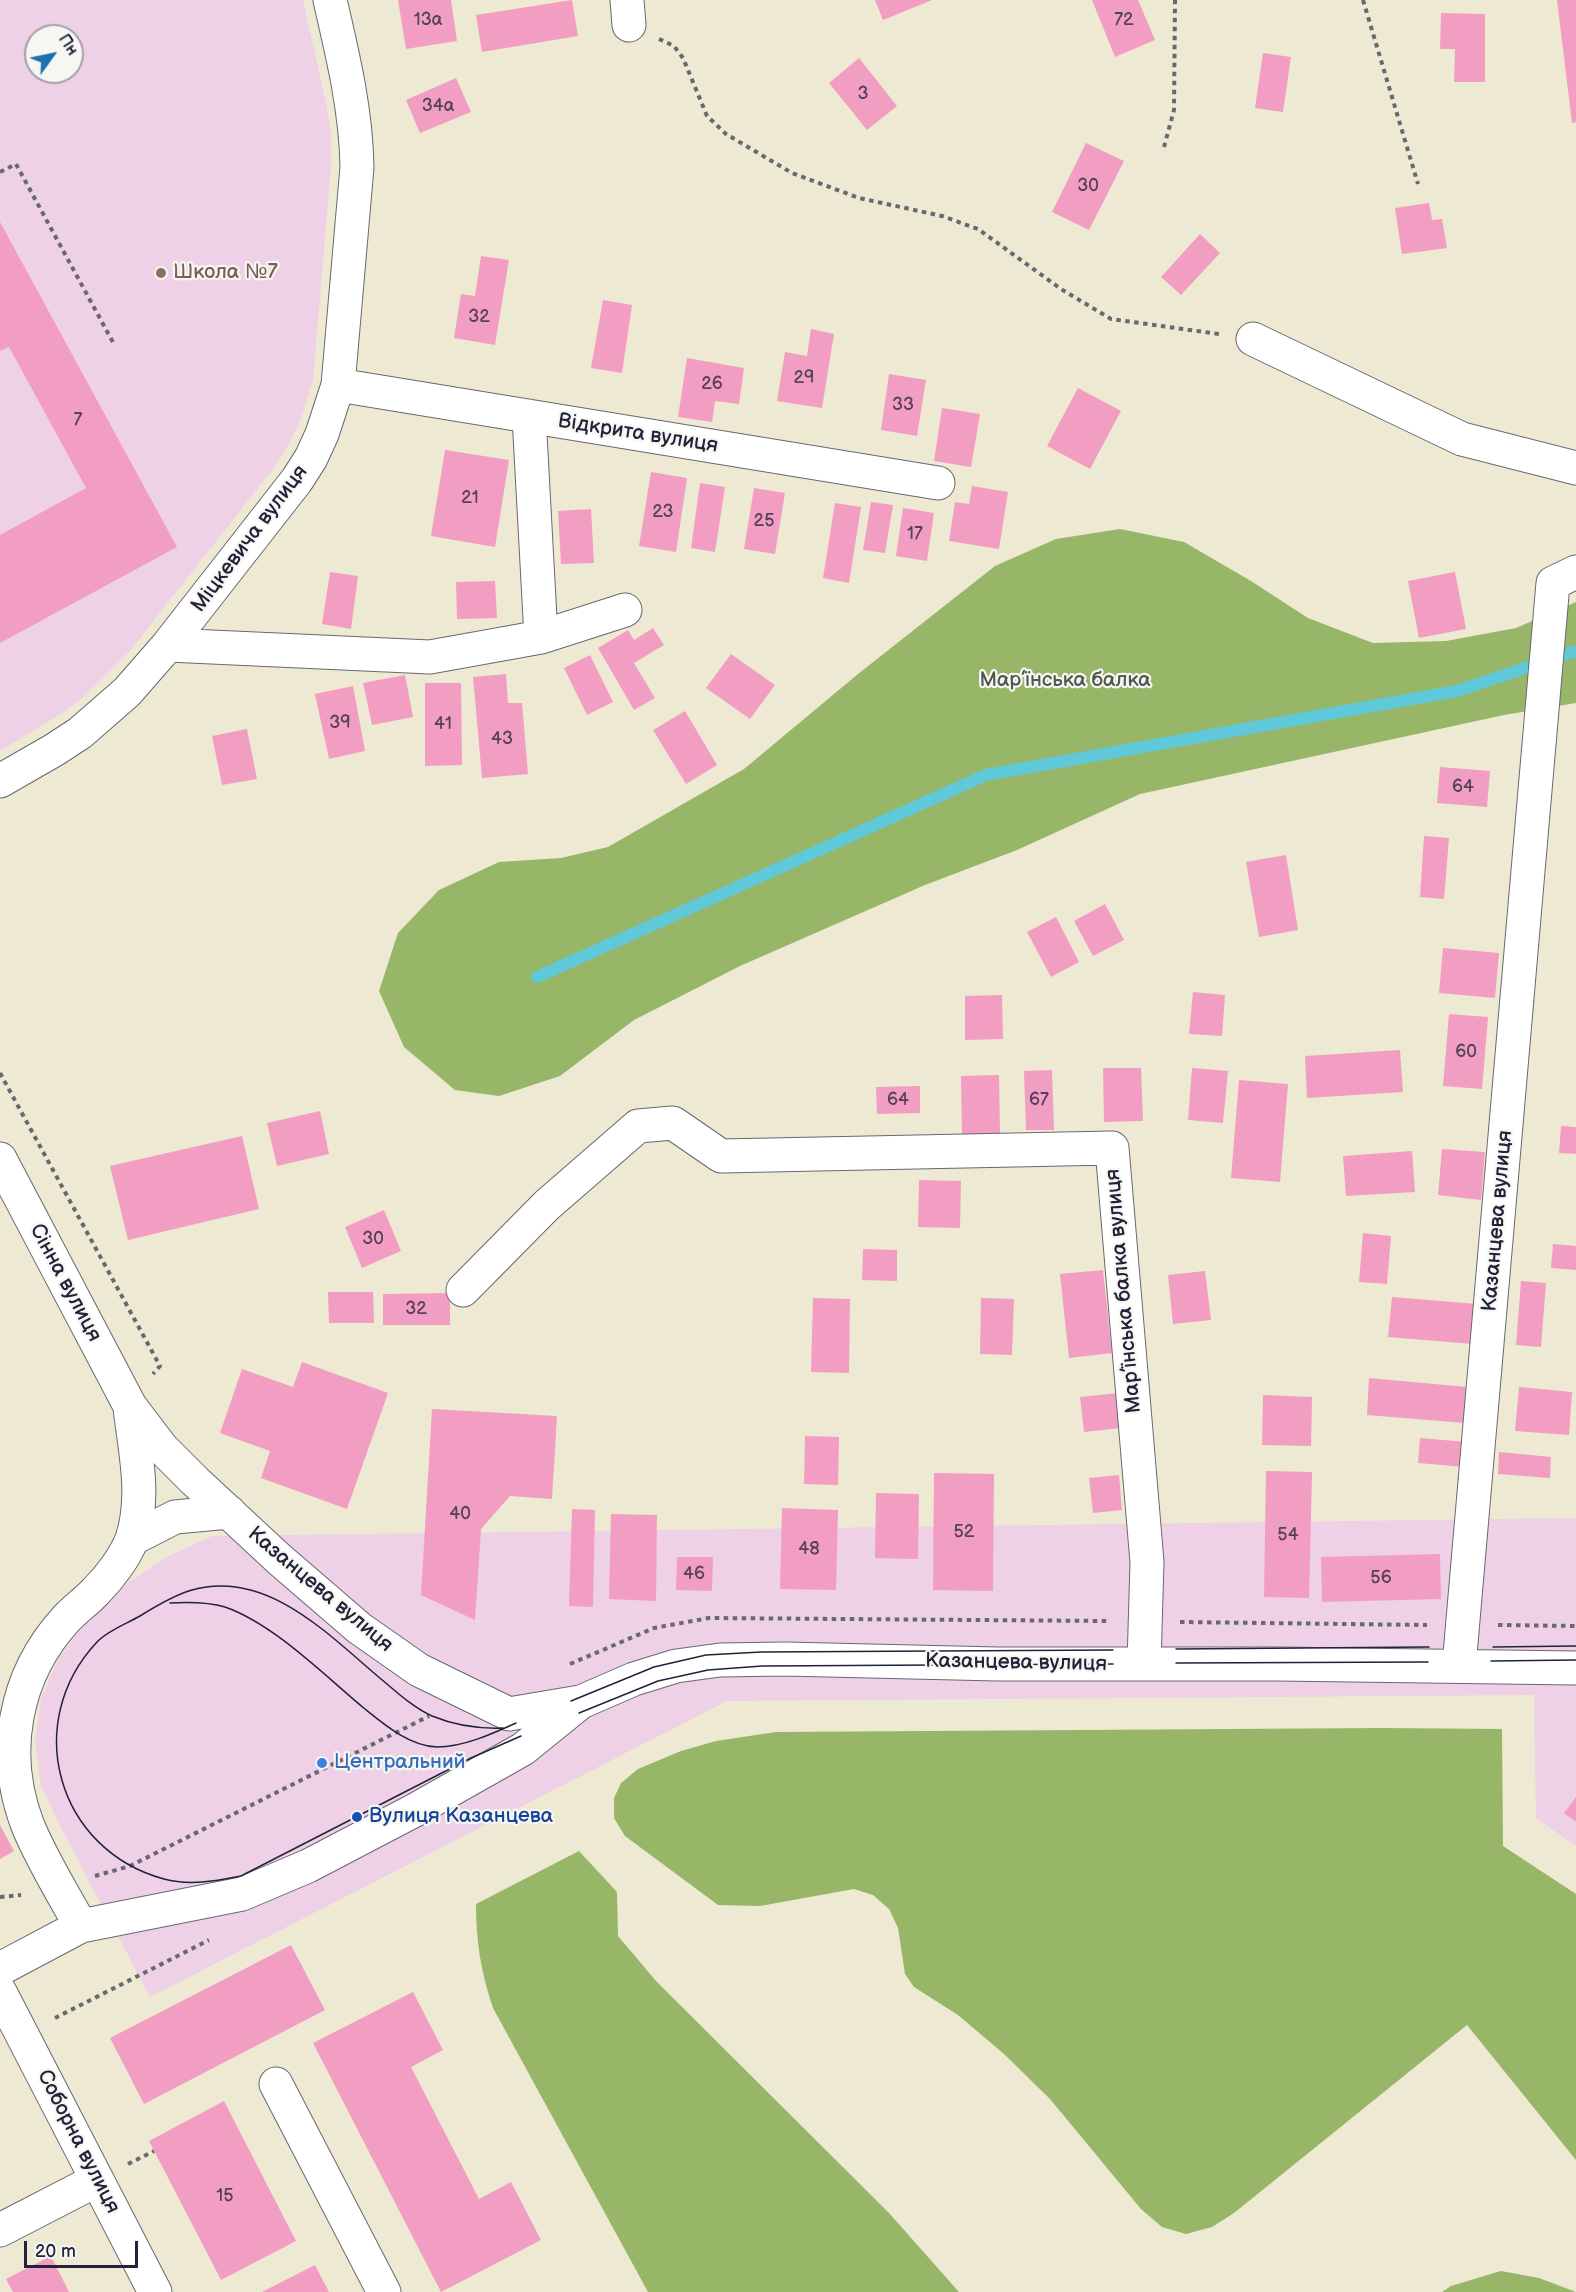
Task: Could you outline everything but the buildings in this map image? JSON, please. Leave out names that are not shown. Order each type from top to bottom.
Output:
[{"type":"street","name":"Міцкевича вулиця","points":[[0,781],[54,750],[104,713],[127,692],[168,645],[297,480],[322,434],[338,385],[357,167],[352,98],[330,0]]},
{"type":"street","points":[[1253,339],[1462,440],[1576,468]]},
{"type":"street","name":"Відкрита вулиця","points":[[338,385],[938,483]]},
{"type":"street","points":[[529,416],[541,637]]},
{"type":"street","name":"Казанцева вулиця","points":[[1459,1666],[1552,583],[1576,572]]},
{"type":"street","points":[[168,645],[430,657],[541,637],[625,610]]},
{"type":"street","name":"Мар’їнська балка вулиця","points":[[463,1290],[547,1205],[638,1126],[673,1123],[721,1156],[1112,1148],[1147,1562],[1144,1664]]},
{"type":"street","name":"Сінна вулиця","points":[[0,1160],[130,1406]]},
{"type":"street","points":[[81,1926],[27,1825],[15,1782],[12,1738],[20,1694],[39,1654],[66,1618],[97,1591],[119,1563],[132,1539],[141,1496],[130,1406]]},
{"type":"street","name":"Казанцева вулиця","points":[[130,1406],[162,1448],[229,1512],[359,1628],[419,1670],[509,1714],[581,1702],[634,1679],[676,1666],[720,1660],[1576,1668]]},
{"type":"street","name":"Казанцева вулиця","points":[[132,1539],[175,1517],[229,1512]]},
{"type":"street","name":"Казанцева вулиця","points":[[0,1969],[81,1926],[242,1894],[308,1866],[523,1749],[581,1702]]},
{"type":"street","points":[[509,1714],[523,1749]]},
{"type":"street","name":"Соборна вулиця","points":[[0,1992],[109,2174],[155,2292]]},
{"type":"street","points":[[276,2084],[384,2292]]},
{"type":"street","points":[[0,2230],[109,2174]]},
{"type":"path","points":[[1164,147],[1174,110],[1175,0]]},
{"type":"path","points":[[1363,0],[1418,184]]},
{"type":"path","points":[[628,13],[674,46],[683,58],[708,116],[726,134],[792,173],[859,198],[942,216],[978,229],[1061,289],[1111,319],[1253,339]]},
{"type":"path","points":[[0,172],[16,164],[115,346]]},
{"type":"path","points":[[0,1073],[160,1366]]},
{"type":"path","points":[[95,1876],[130,1866],[470,1695]]},
{"type":"path","points":[[0,1898],[31,1894]]},
{"type":"path","points":[[47,2023],[214,1937]]},
{"type":"path","points":[[109,2174],[154,2151]]},
{"type":"shaded area","name":"Школа №7","points":[[0,0],[303,0],[326,103],[331,134],[331,166],[313,380],[299,424],[276,465],[129,652],[87,694],[64,712],[0,751]]},
{"type":"shaded area","name":"Центральний","points":[[1576,1518],[1576,1846],[1536,1818],[1534,1695],[727,1701],[150,1997],[59,1824],[41,1785],[35,1742],[41,1699],[58,1659],[85,1624],[122,1587],[165,1558],[212,1536]]},
{"type":"green space","name":"Мар’їнська балка","points":[[1120,529],[1184,542],[1308,618],[1373,643],[1446,641],[1516,628],[1576,602],[1576,703],[1504,715],[1140,794],[1017,850],[925,885],[740,966],[634,1020],[560,1076],[499,1096],[455,1090],[404,1047],[379,991],[398,933],[439,890],[499,862],[561,858],[608,847],[744,769],[858,674],[995,566],[1056,539]]},
{"type":"green space","points":[[1502,1729],[1503,1846],[1576,1894],[1576,2160],[1467,2025],[1234,2213],[1212,2227],[1186,2234],[1162,2227],[1141,2209],[1050,2099],[1004,2054],[958,2015],[914,1987],[905,1974],[898,1928],[889,1909],[873,1895],[854,1889],[760,1906],[718,1905],[625,1836],[614,1818],[614,1798],[621,1783],[638,1769],[681,1751],[716,1741],[776,1732]]},
{"type":"green space","points":[[579,1851],[617,1892],[618,1936],[656,1981],[889,2213],[959,2292],[648,2292],[493,2008],[480,1957],[476,1904]]},
{"type":"green space","points":[[1501,2271],[1539,2278],[1576,2292],[1442,2292],[1451,2286]]},
{"type":"waterway","points":[[537,977],[986,775],[1457,691],[1576,651]]},
{"type":"tram line","points":[[503,1728],[466,1726],[426,1713],[403,1698],[322,1629],[298,1612],[274,1598],[248,1589],[221,1586],[192,1590],[172,1598],[101,1638],[74,1674],[60,1709],[57,1745],[62,1780],[76,1813],[98,1841],[127,1864],[164,1879],[193,1882],[241,1876],[471,1758],[521,1736]]},
{"type":"tram line","points":[[170,1603],[212,1604],[225,1607],[262,1625],[298,1652],[381,1722],[417,1743],[437,1747],[457,1745],[516,1723]]},
{"type":"tram line","points":[[1493,1647],[1576,1646]]},
{"type":"tram line","points":[[1176,1649],[1429,1647]]},
{"type":"tram line","points":[[571,1701],[654,1667],[706,1655],[761,1652],[1113,1650]]},
{"type":"tram line","points":[[1491,1661],[1576,1660]]},
{"type":"tram line","points":[[1176,1663],[1428,1662]]},
{"type":"tram line","points":[[579,1713],[658,1681],[708,1670],[762,1666],[1113,1664]]},
{"type":"place","name":"Школа №7","points":[[161,273]]},
{"type":"place","name":"Центральний","points":[[322,1763]]},
{"type":"place","name":"Вулиця Казанцева","points":[[357,1817]]}]
